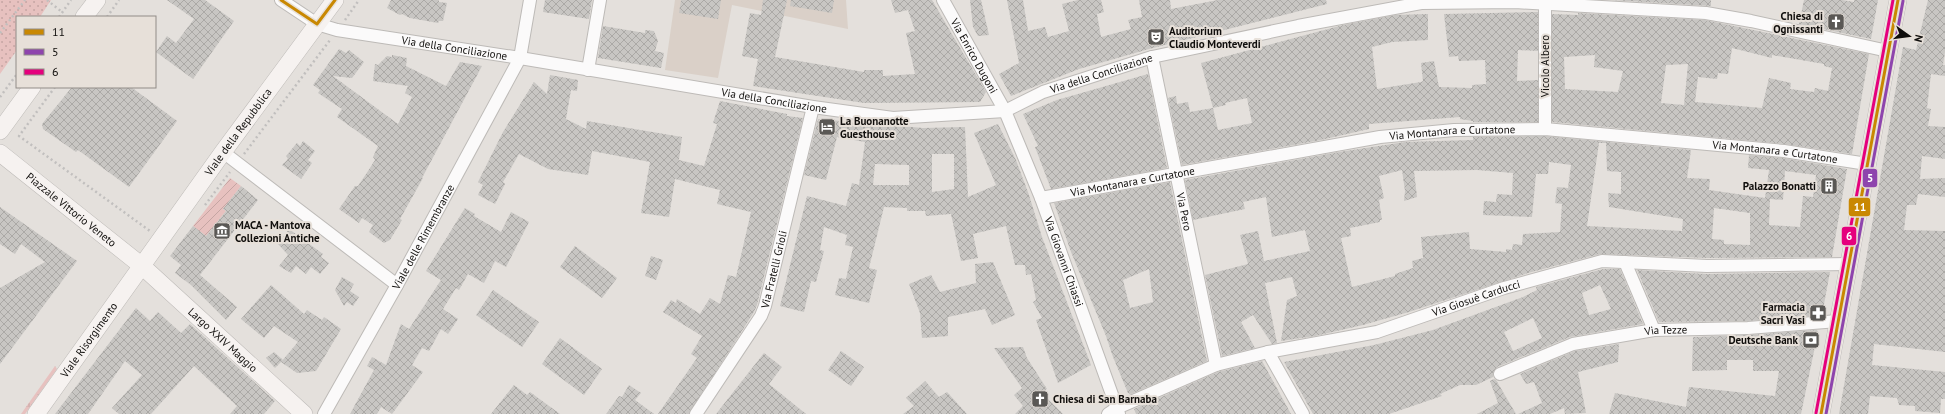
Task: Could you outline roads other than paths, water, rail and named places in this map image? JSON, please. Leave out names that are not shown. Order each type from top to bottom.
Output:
[{"type":"street","points":[[85,16],[97,0]]},
{"type":"street","name":"Via della Conciliazione","points":[[281,0],[317,24],[337,30],[520,58],[813,107],[892,118],[1005,111],[1043,92],[1152,57],[1298,26],[1421,3],[1545,3],[1706,13],[1751,21],[1888,51]]},
{"type":"street","name":"Viale della Repubblica","points":[[142,266],[223,152],[335,0]]},
{"type":"street","name":"Viale delle Rimembranze","points":[[324,414],[397,285],[520,58],[530,0]]},
{"type":"street","points":[[588,70],[600,0]]},
{"type":"street","name":"Via Enrico Dugoni","points":[[943,0],[1005,111]]},
{"type":"street","points":[[1821,414],[1898,0]]},
{"type":"street","name":"Vicolo Albero","points":[[1545,3],[1545,129]]},
{"type":"street","name":"Via Pero","points":[[1152,57],[1216,365]]},
{"type":"street","points":[[0,131],[31,88]]},
{"type":"street","name":"Via Fratelli Grioli","points":[[696,414],[761,316],[765,306],[813,107]]},
{"type":"street","name":"Via Giovanni Chiassi","points":[[1005,111],[1041,198],[1114,412]]},
{"type":"street","name":"Via Montanara e Curtatone","points":[[1041,198],[1380,137],[1454,130],[1545,129],[1784,151],[1868,164]]},
{"type":"street","points":[[223,152],[397,285]]},
{"type":"street","name":"Piazzale Vittorio Veneto","points":[[0,153],[142,266]]},
{"type":"street","name":"Via Giosuè Carducci","points":[[1114,412],[1216,365],[1268,352],[1377,332],[1504,288],[1602,261],[1707,266],[1849,264]]},
{"type":"street","points":[[1625,262],[1654,330]]},
{"type":"street","name":"Viale Risorgimento","points":[[36,414],[142,266]]},
{"type":"street","name":"Largo XXIV Maggio","points":[[142,266],[304,414]]},
{"type":"street","name":"Via Tezze","points":[[1500,374],[1573,344],[1654,330],[1748,328],[1838,321]]},
{"type":"street","points":[[1268,352],[1303,414]]},
{"type":"place","name":"Chiesa di Ognissanti","points":[[1836,22]]},
{"type":"place","name":"Auditorium Claudio Monteverdi","points":[[1156,37]]},
{"type":"place","name":"La Buonanotte Guesthouse","points":[[827,127]]},
{"type":"place","name":"Palazzo Bonatti","points":[[1829,186]]},
{"type":"place","name":"MACA - Mantova Collezioni Antiche","points":[[222,231]]},
{"type":"place","name":"Farmacia Sacri Vasi","points":[[1818,313]]},
{"type":"place","name":"Deutsche Bank","points":[[1811,340]]},
{"type":"place","name":"Chiesa di San Barnaba","points":[[1040,399]]}]
